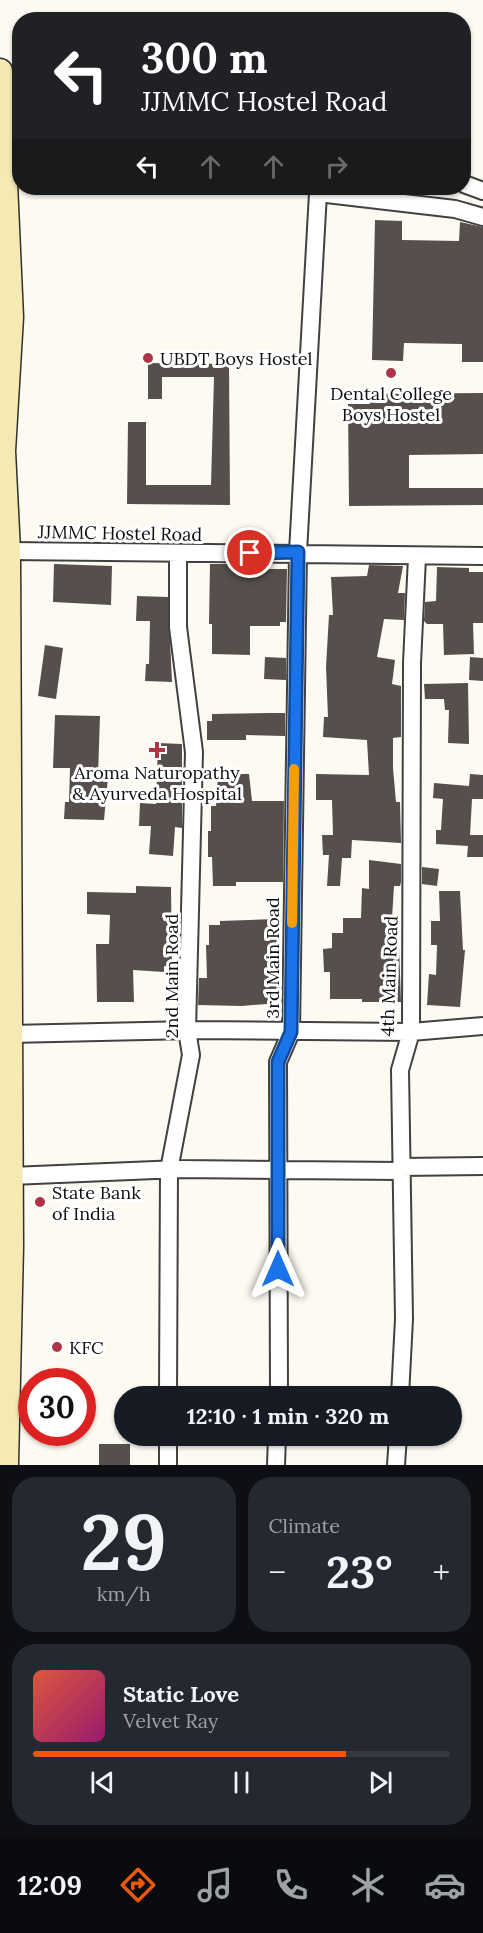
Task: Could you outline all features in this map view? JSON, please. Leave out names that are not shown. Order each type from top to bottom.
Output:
[{"type":"street","points":[[6,1465],[5,1247],[11,1176],[8,551],[3,451],[11,317],[5,258],[7,83]]},
{"type":"street","name":"3rd Main Road","points":[[279,1386],[278,1062],[291,1032],[298,552],[318,195]]},
{"type":"street","name":"3rd Main Road","points":[[335,195],[455,209],[483,217]]},
{"type":"street","name":"JJMMC Hostel Road","points":[[8,551],[107,550],[178,554],[298,552],[417,557],[483,556]]},
{"type":"street","name":"2nd Main Road","points":[[168,1386],[169,1170],[190,1055],[187,1030],[194,752],[178,627],[178,554]]},
{"type":"street","name":"4th Main Road","points":[[401,1386],[404,1319],[400,1070],[411,1032],[412,663],[417,557]]},
{"type":"street","points":[[10,1034],[187,1030],[411,1032],[483,1026]]},
{"type":"street","points":[[11,1176],[169,1170],[278,1168],[400,1171],[401,1167],[483,1167]]},
{"type":"street","points":[[168,1446],[168,1465]]},
{"type":"street","points":[[276,1465],[277,1446]]},
{"type":"street","points":[[396,1465],[397,1446]]},
{"type":"building","points":[[375,220],[402,221],[402,240],[459,241],[460,222],[483,227],[483,362],[462,362],[462,344],[404,343],[403,361],[372,360]]},
{"type":"building","points":[[148,363],[229,364],[230,505],[127,504],[128,422],[146,422],[146,485],[211,485],[214,377],[162,377],[162,399],[148,399]]},
{"type":"building","points":[[483,393],[483,454],[409,455],[409,488],[483,488],[483,505],[349,506],[348,404],[370,404],[370,394]]},
{"type":"building","points":[[54,564],[112,566],[111,605],[53,602]]},
{"type":"building","points":[[210,564],[251,564],[251,569],[287,569],[286,622],[280,622],[280,626],[250,626],[250,655],[212,654],[212,624],[209,624]]},
{"type":"building","points":[[369,565],[403,566],[398,593],[405,593],[404,620],[384,619],[377,657],[395,660],[392,684],[401,686],[401,737],[393,738],[393,768],[396,802],[400,802],[401,843],[352,840],[351,858],[342,858],[340,886],[327,886],[329,855],[323,855],[322,835],[333,835],[332,800],[316,800],[316,774],[369,775],[367,740],[323,737],[324,717],[328,717],[326,667],[329,615],[333,615],[331,577],[367,576]]},
{"type":"building","points":[[437,567],[469,568],[469,572],[483,572],[483,623],[473,623],[474,654],[444,655],[443,624],[427,624],[424,621],[425,602],[436,601]]},
{"type":"building","points":[[137,596],[168,597],[172,682],[145,681],[146,664],[149,664],[150,621],[136,621]]},
{"type":"building","points":[[45,645],[63,648],[56,699],[38,696]]},
{"type":"building","points":[[265,657],[286,658],[286,680],[264,679]]},
{"type":"building","points":[[470,657],[483,658],[483,681],[469,680]]},
{"type":"building","points":[[468,683],[469,744],[448,743],[449,710],[445,710],[444,699],[425,699],[424,684]]},
{"type":"building","points":[[285,713],[285,736],[246,735],[246,740],[207,740],[207,721],[212,721],[212,714]]},
{"type":"building","points":[[55,715],[100,716],[98,776],[108,777],[104,820],[64,819],[65,802],[69,802],[70,768],[53,768]]},
{"type":"building","points":[[158,743],[182,744],[182,828],[175,827],[173,856],[149,854],[151,826],[139,826],[140,803],[156,804]]},
{"type":"building","points":[[218,774],[249,774],[252,801],[284,801],[283,882],[236,882],[236,886],[213,886],[212,857],[208,857],[208,831],[211,831],[211,806],[216,806]]},
{"type":"building","points":[[470,774],[483,775],[483,799],[472,799],[470,835],[483,835],[483,857],[467,857],[468,846],[436,844],[436,830],[441,830],[443,799],[433,798],[434,783],[469,786]]},
{"type":"building","points":[[369,860],[401,864],[400,886],[394,886],[392,918],[398,918],[401,1002],[330,999],[330,972],[324,972],[323,949],[332,948],[332,933],[343,933],[343,918],[361,918],[362,888],[369,889]]},
{"type":"building","points":[[422,867],[439,869],[437,886],[422,884]]},
{"type":"building","points":[[136,886],[171,887],[172,967],[164,966],[164,972],[133,970],[134,1002],[97,1002],[96,944],[109,944],[110,915],[87,914],[87,892],[136,893]]},
{"type":"building","points":[[439,891],[460,891],[463,950],[465,950],[460,1007],[427,1005],[429,974],[436,975],[437,945],[431,945],[431,921],[440,921]]},
{"type":"building","points":[[276,919],[277,948],[282,948],[279,1003],[242,1006],[198,1005],[199,978],[207,978],[206,945],[209,945],[209,925],[220,925],[220,921]]},
{"type":"building","points":[[99,1444],[130,1446],[130,1465],[99,1465]]},
{"type":"slow traffic","points":[[292,923],[294,769]]},
{"type":"place","name":"UBDT Boys Hostel","points":[[148,358]]},
{"type":"place","name":"Dental College Boys Hostel","points":[[391,373]]},
{"type":"place","name":"Aroma Naturopathy & Ayurveda Hospital","points":[[157,750]]},
{"type":"place","name":"State Bank of India","points":[[40,1202]]},
{"type":"place","name":"KFC","points":[[57,1347]]},
{"type":"route","points":[[250,553],[298,552],[291,1032],[278,1062],[278,1269]]}]
